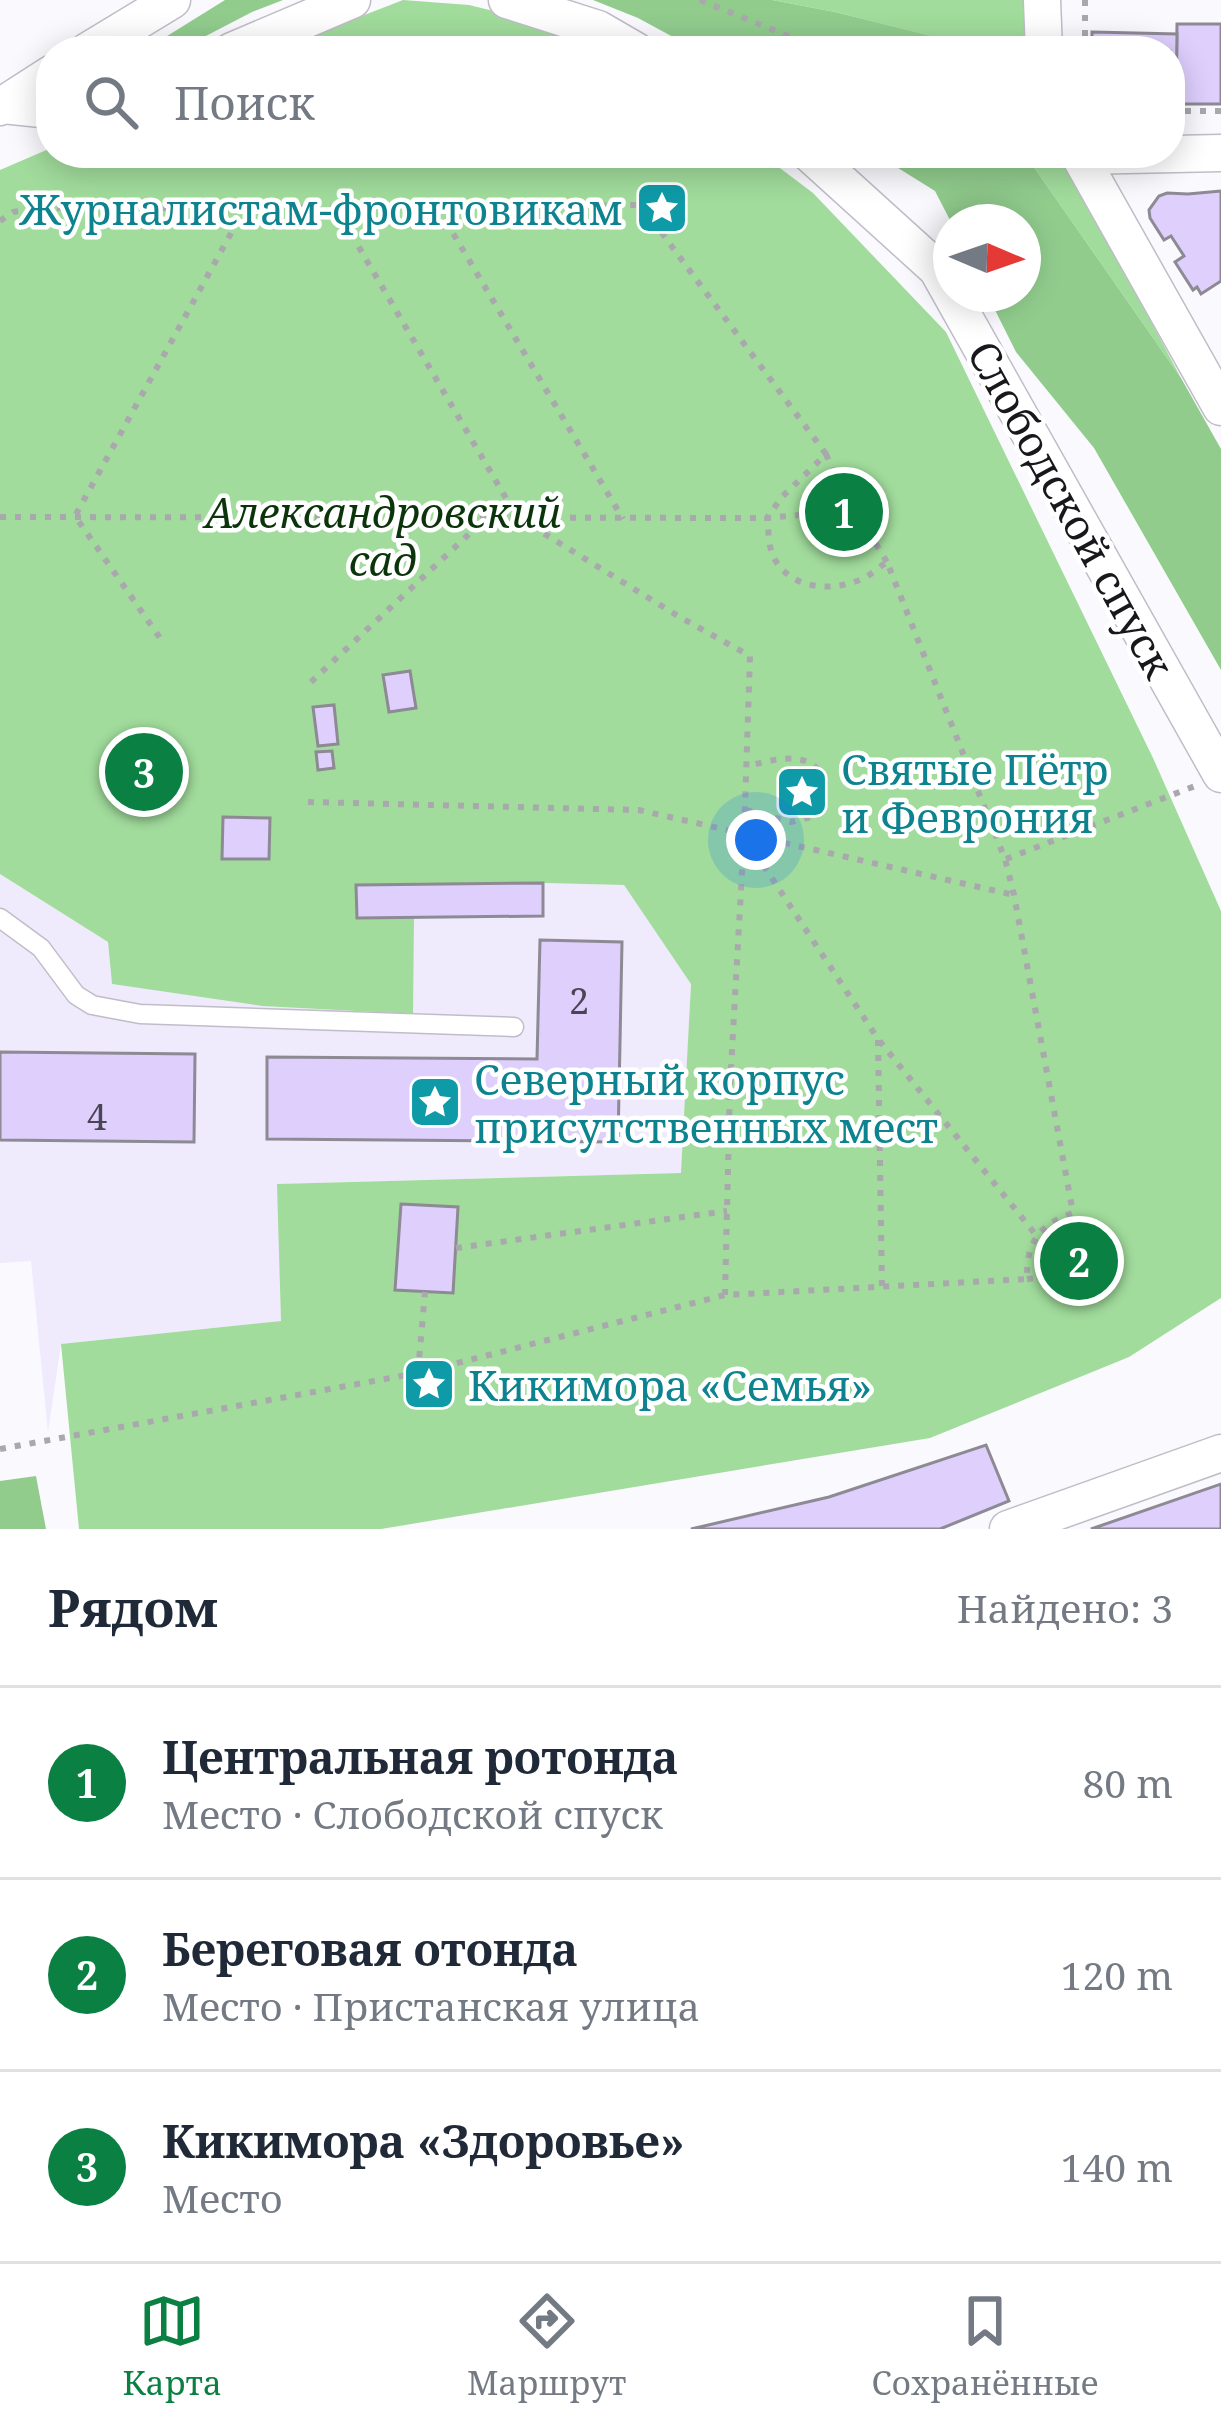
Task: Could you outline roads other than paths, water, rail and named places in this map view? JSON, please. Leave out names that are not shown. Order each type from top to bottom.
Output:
[{"type":"street","points":[[113,36],[172,0]]},
{"type":"street","points":[[267,36],[352,0]]},
{"type":"street","points":[[507,0],[610,36]]},
{"type":"street","points":[[1042,0],[1043,36]]},
{"type":"street","points":[[1,106],[36,84]]},
{"type":"street","points":[[1,106],[36,109]]},
{"type":"street","points":[[1185,153],[1221,153]]},
{"type":"street","name":"Слободской спуск","points":[[826,168],[937,269],[1211,779]]},
{"type":"street","points":[[1087,168],[1221,407]]},
{"type":"street","points":[[1008,1529],[1221,1454]]},
{"type":"lane","points":[[0,919],[41,948],[76,995],[92,1005],[161,1015],[514,1028]]},
{"type":"place","name":"Журналистам-фронтовикам","points":[[662,208]]},
{"type":"place","name":"Центральная ротонда","points":[[844,512]]},
{"type":"place","name":"Кикимора «Здоровье»","points":[[144,772]]},
{"type":"place","name":"Святые Пётр и Феврония","points":[[802,792]]},
{"type":"place","name":"Северный корпус присутственных мест","points":[[435,1102]]},
{"type":"place","name":"Береговая отонда","points":[[1079,1261]]},
{"type":"place","name":"Кикимора «Семья»","points":[[429,1384]]},
{"type":"park label","name":"Александровский сад","points":[[383,535]]}]
